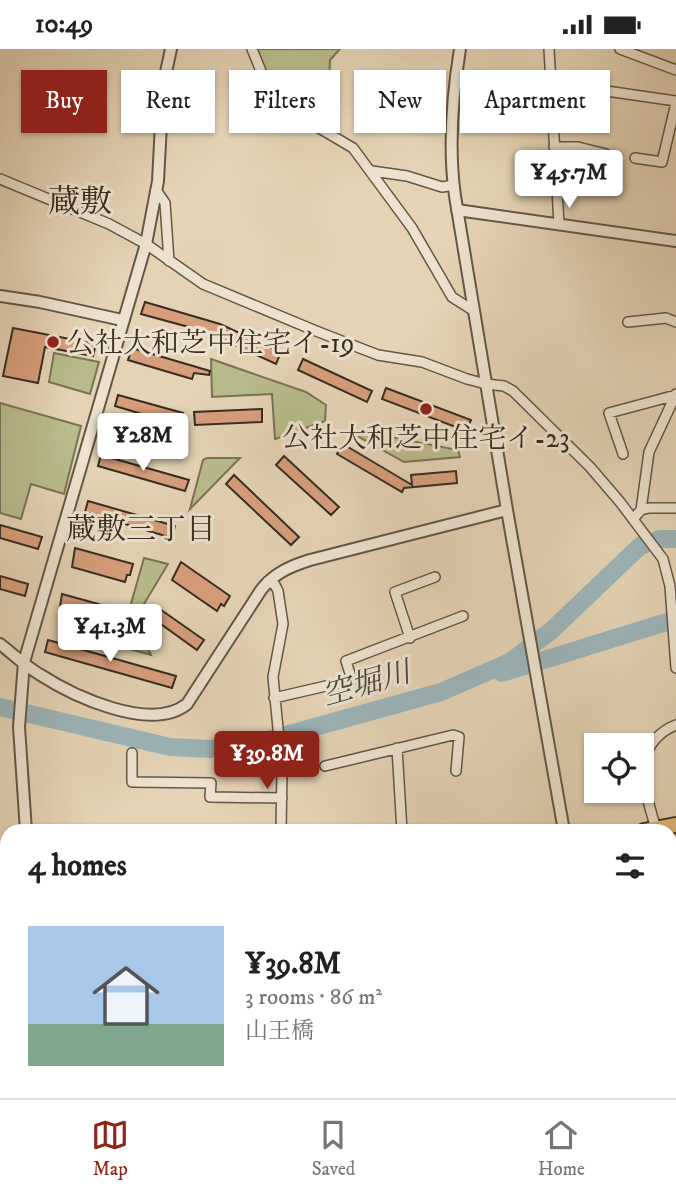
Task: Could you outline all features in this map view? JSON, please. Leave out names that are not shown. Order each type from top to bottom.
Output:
[{"type":"street","points":[[26,824],[19,727],[24,662],[146,244],[156,190],[163,86],[171,49]]},
{"type":"street","points":[[252,49],[265,81],[288,109],[354,148],[412,228],[452,297],[474,311]]},
{"type":"street","points":[[460,49],[451,109],[451,153],[457,210],[563,824]]},
{"type":"street","points":[[549,49],[550,70]]},
{"type":"street","points":[[620,49],[676,70]]},
{"type":"street","points":[[610,92],[676,102],[662,162],[635,158]]},
{"type":"street","points":[[553,133],[559,224]]},
{"type":"street","points":[[554,147],[578,147],[606,153]]},
{"type":"street","points":[[372,171],[407,176],[442,187],[454,185]]},
{"type":"street","points":[[0,179],[109,224],[146,244],[204,283],[316,331],[378,355],[422,362],[513,391],[590,467],[671,568],[676,668]]},
{"type":"street","points":[[156,190],[164,203],[169,261]]},
{"type":"street","points":[[457,210],[676,241]]},
{"type":"street","points":[[0,296],[122,320]]},
{"type":"street","points":[[628,321],[666,318],[676,322]]},
{"type":"street","points":[[633,519],[641,507],[649,452],[676,395]]},
{"type":"street","points":[[623,454],[609,413],[676,395]]},
{"type":"street","points":[[641,507],[676,508]]},
{"type":"street","points":[[0,644],[37,673],[100,703],[150,716],[178,712],[194,695],[268,581],[290,567],[507,510]]},
{"type":"street","points":[[410,638],[395,593],[435,576]]},
{"type":"street","points":[[268,581],[275,585],[278,591],[283,624],[273,677],[281,751],[281,824]]},
{"type":"street","points":[[274,698],[352,680],[346,661],[463,616]]},
{"type":"street","points":[[654,740],[666,729],[676,725]]},
{"type":"street","points":[[325,766],[453,735],[459,737],[456,771]]},
{"type":"street","points":[[397,748],[402,824]]},
{"type":"street","points":[[132,753],[132,782],[211,783],[210,797],[282,798]]},
{"type":"street","points":[[646,803],[649,824]]},
{"type":"green space","points":[[255,49],[340,49],[330,60],[330,70],[265,70]]},
{"type":"green space","points":[[54,353],[99,362],[90,394],[49,382]]},
{"type":"green space","points":[[211,359],[306,392],[326,405],[325,421],[275,439],[272,394],[212,397]]},
{"type":"green space","points":[[0,403],[81,426],[64,494],[31,484],[21,519],[0,513]]},
{"type":"green space","points":[[350,429],[458,450],[460,457],[404,462],[350,432]]},
{"type":"green space","points":[[240,458],[190,509],[203,460]]},
{"type":"green space","points":[[144,558],[168,564],[138,614],[135,627],[151,655],[119,646]]},
{"type":"building","points":[[145,302],[220,324],[281,352],[276,364],[207,332],[141,314]]},
{"type":"building","points":[[13,328],[96,344],[93,356],[45,347],[38,383],[3,376]]},
{"type":"building","points":[[132,348],[210,371],[209,375],[194,373],[192,379],[128,360]]},
{"type":"building","points":[[303,359],[372,391],[367,402],[298,370]]},
{"type":"building","name":"公社大和芝中住宅イ-23","points":[[386,388],[471,420],[466,431],[382,399]]},
{"type":"building","points":[[118,395],[183,413],[179,425],[115,406]]},
{"type":"building","points":[[262,409],[262,422],[195,425],[194,412]]},
{"type":"building","points":[[343,444],[412,485],[411,475],[456,471],[457,483],[404,488],[402,492],[337,454]]},
{"type":"building","points":[[101,455],[189,480],[185,491],[98,466]]},
{"type":"building","points":[[284,456],[339,507],[331,515],[276,465]]},
{"type":"building","points":[[234,475],[299,537],[291,545],[226,484]]},
{"type":"building","points":[[88,501],[175,526],[172,538],[85,512]]},
{"type":"building","points":[[0,525],[42,537],[38,549],[0,538]]},
{"type":"building","points":[[75,548],[133,564],[130,575],[127,575],[125,582],[72,567]]},
{"type":"building","points":[[181,562],[230,596],[224,606],[221,604],[217,611],[172,580]]},
{"type":"building","points":[[0,576],[28,584],[25,596],[0,589]]},
{"type":"building","points":[[62,594],[120,610],[117,622],[113,621],[111,628],[59,613]]},
{"type":"building","points":[[154,605],[204,640],[197,650],[147,614]]},
{"type":"building","points":[[48,640],[176,676],[172,688],[45,652]]},
{"type":"waterway","name":"空堀川","points":[[0,707],[170,747],[210,749],[257,743],[441,692],[510,662],[552,630],[640,546],[660,539],[676,539]]},
{"type":"waterway","name":"空堀川","points":[[502,673],[676,619]]},
{"type":"place","name":"公社大和芝中住宅イ-19","points":[[53,342]]},
{"type":"place","name":"公社大和芝中住宅イ-23","points":[[426,409]]},
{"type":"district","name":"蔵敷","points":[[80,201]]},
{"type":"district","name":"蔵敷三丁目","points":[[141,529]]}]
